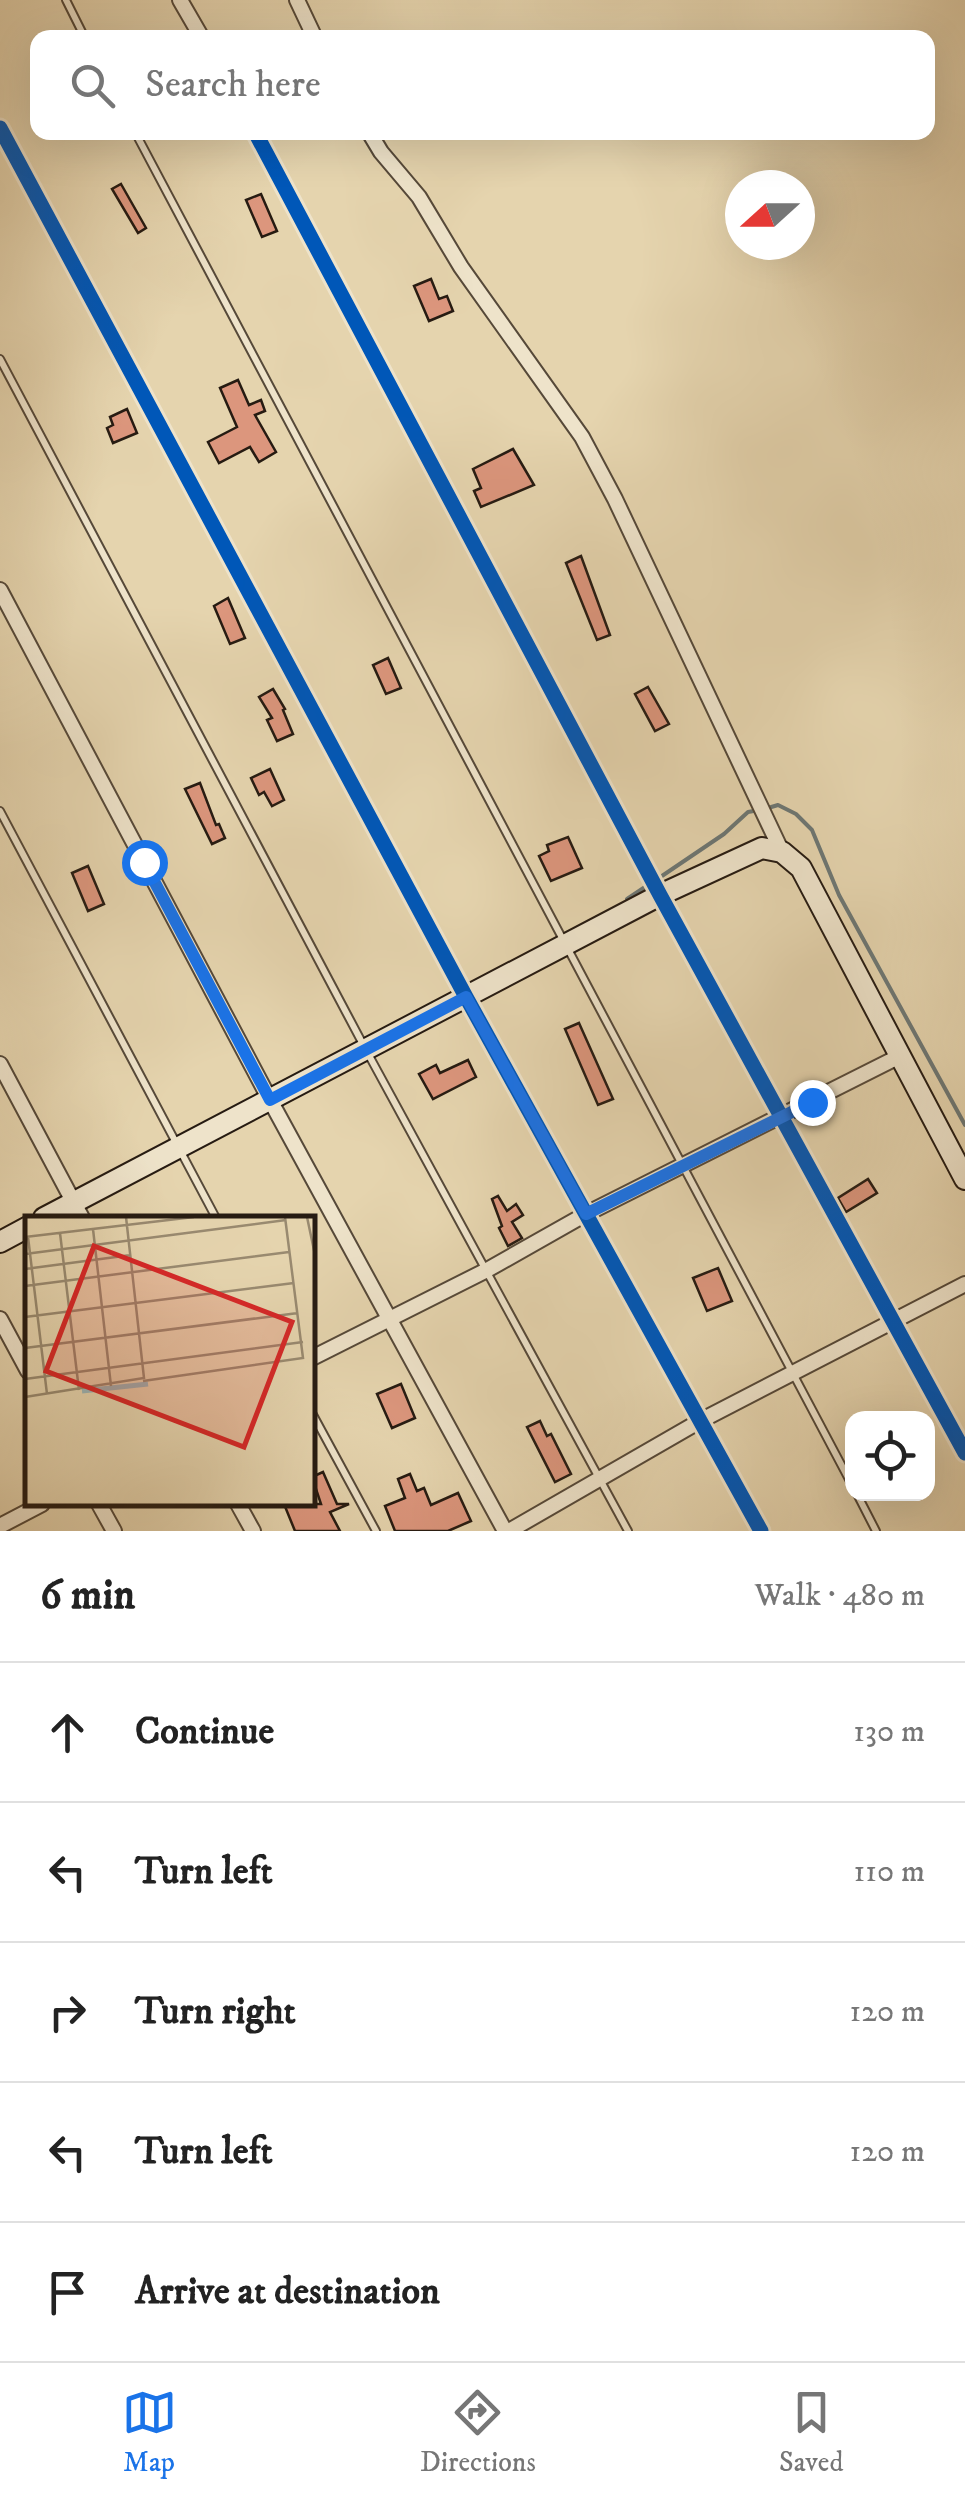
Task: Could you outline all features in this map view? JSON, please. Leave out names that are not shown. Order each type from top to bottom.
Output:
[{"type":"street","points":[[180,0],[197,30]]},
{"type":"street","points":[[297,0],[311,30]]},
{"type":"street","points":[[0,128],[466,997],[761,1531]]},
{"type":"street","points":[[259,140],[660,895],[965,1453]]},
{"type":"street","points":[[374,140],[419,197],[462,267],[582,436],[644,557],[782,852],[801,868],[965,1180]]},
{"type":"street","points":[[0,590],[270,1100],[507,1531],[700,1421],[965,1284]]},
{"type":"street","points":[[0,1064],[78,1211],[180,1147],[660,895],[762,848],[782,852]]},
{"type":"street","points":[[315,1356],[900,1056]]},
{"type":"street","points":[[0,1242],[25,1229]]},
{"type":"street","points":[[0,1319],[25,1365]]},
{"type":"street","points":[[0,1526],[38,1506]]},
{"type":"street","points":[[100,1506],[114,1531]]},
{"type":"street","points":[[239,1506],[253,1531]]},
{"type":"lane","points":[[66,0],[81,30]]},
{"type":"lane","points":[[139,140],[845,1472]]},
{"type":"lane","points":[[0,359],[366,1050],[628,1531]]},
{"type":"lane","points":[[0,811],[215,1216]]},
{"type":"lane","points":[[315,1418],[376,1531]]},
{"type":"lane","points":[[861,1501],[876,1531]]},
{"type":"building","points":[[121,184],[146,228],[138,233],[112,189]]},
{"type":"building","points":[[261,194],[277,231],[262,237],[246,200]]},
{"type":"building","points":[[431,279],[439,299],[447,296],[453,311],[429,321],[414,286]]},
{"type":"building","points":[[238,380],[249,405],[261,400],[265,411],[255,415],[276,452],[259,462],[250,447],[219,463],[208,442],[237,427],[220,388]]},
{"type":"building","points":[[127,409],[137,433],[113,443],[107,428],[113,425],[110,417]]},
{"type":"building","points":[[513,449],[534,485],[481,507],[474,491],[481,488],[473,469]]},
{"type":"building","points":[[581,556],[610,635],[597,640],[566,563]]},
{"type":"building","points":[[228,598],[245,638],[230,644],[214,606]]},
{"type":"building","points":[[388,658],[401,688],[386,694],[373,665]]},
{"type":"building","points":[[648,687],[669,724],[655,731],[635,694]]},
{"type":"building","points":[[273,689],[293,734],[277,741],[267,720],[272,718],[259,697]]},
{"type":"building","points":[[270,769],[284,800],[272,806],[264,792],[259,795],[251,778]]},
{"type":"building","points":[[200,783],[225,838],[212,844],[185,789]]},
{"type":"building","points":[[568,837],[582,868],[551,881],[539,856],[549,851],[547,845]]},
{"type":"building","points":[[88,866],[104,904],[88,911],[72,873]]},
{"type":"building","points":[[579,1023],[613,1099],[598,1105],[565,1029]]},
{"type":"building","points":[[468,1060],[476,1077],[433,1099],[419,1074],[436,1065],[440,1073]]},
{"type":"building","points":[[868,1179],[877,1193],[846,1212],[838,1198]]},
{"type":"building","points":[[498,1196],[507,1211],[516,1204],[523,1215],[512,1222],[522,1238],[508,1246],[492,1199]]},
{"type":"building","points":[[718,1268],[732,1301],[707,1311],[693,1278]]},
{"type":"building","points":[[401,1384],[415,1418],[392,1428],[377,1394]]},
{"type":"building","points":[[540,1421],[571,1474],[555,1482],[527,1427]]},
{"type":"building","points":[[323,1472],[337,1504],[349,1504],[330,1512],[340,1531],[295,1531],[285,1506],[321,1504],[315,1476]]},
{"type":"building","points":[[410,1474],[417,1491],[424,1488],[431,1505],[458,1493],[471,1521],[448,1531],[395,1531],[385,1506],[405,1498],[398,1479]]},
{"type":"waterway","points":[[768,808],[778,805],[796,814],[812,830],[839,895],[965,1125]]},
{"type":"waterway","points":[[656,880],[724,834],[748,812],[759,810]]},
{"type":"waterway","points":[[627,899],[648,885]]},
{"type":"cycle path","points":[[0,128],[466,997],[761,1531]]},
{"type":"cycle path","points":[[259,140],[660,895],[965,1453]]},
{"type":"route","points":[[144,862],[270,1100],[466,997],[586,1214],[812,1102]]}]
